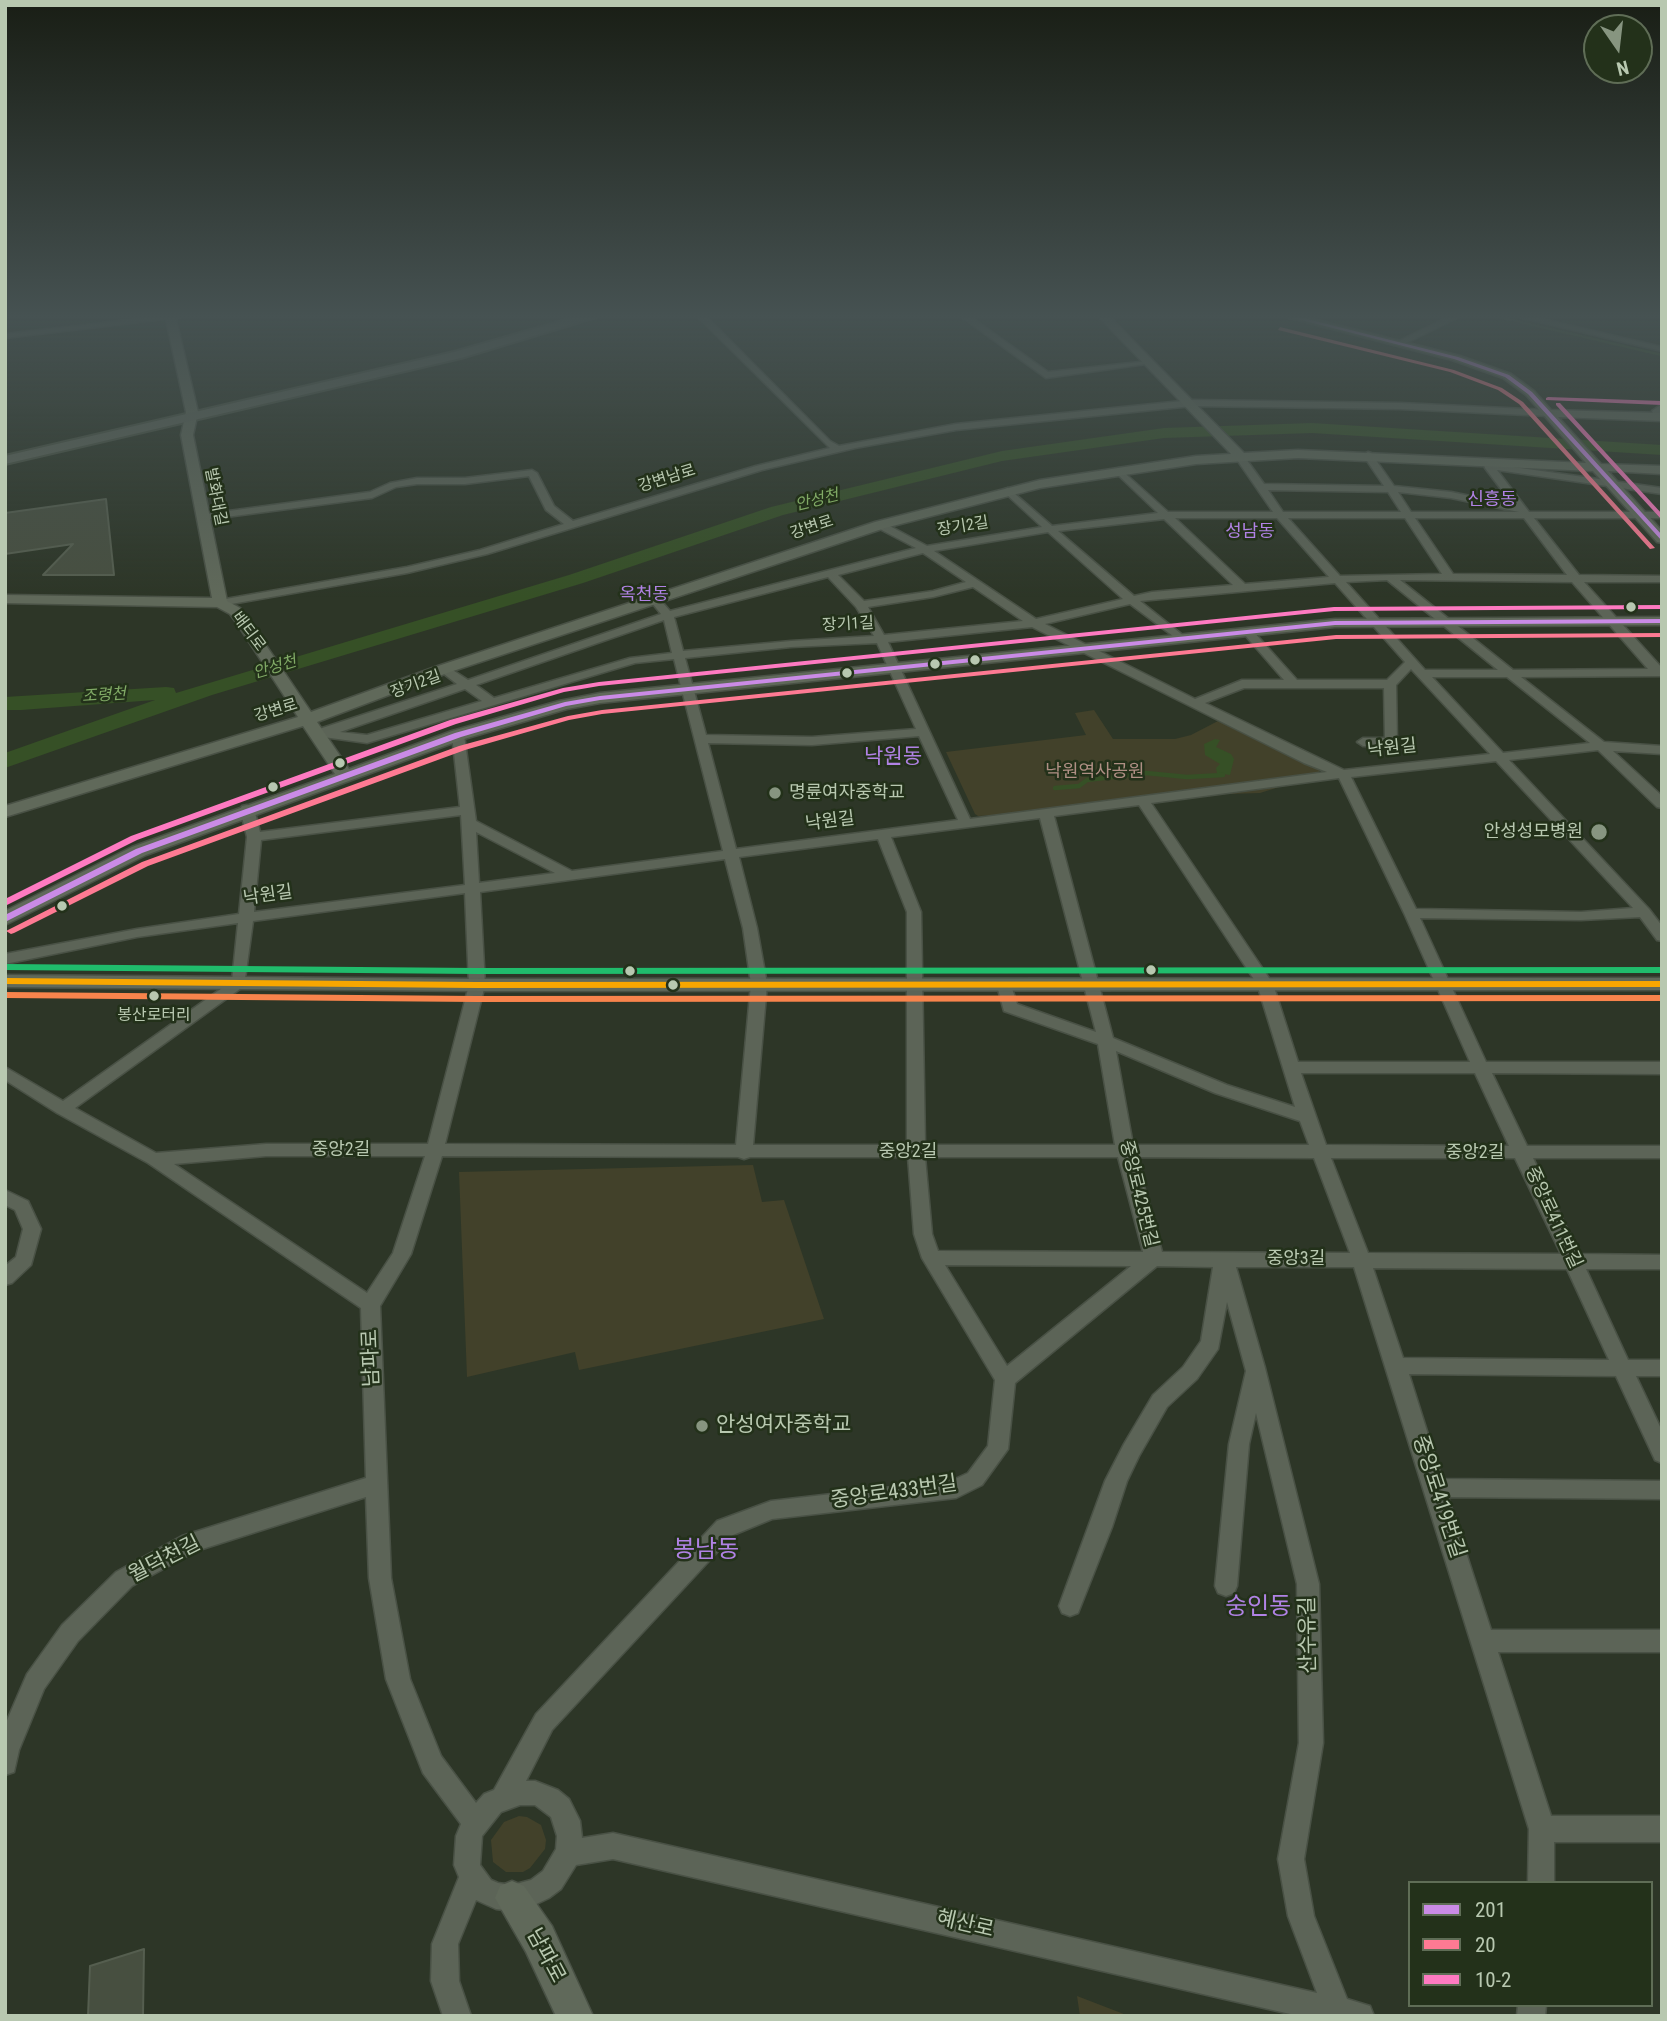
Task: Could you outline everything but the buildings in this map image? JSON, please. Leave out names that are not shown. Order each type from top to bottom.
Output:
[{"type":"main road","name":"발화대길","points":[[188,409],[203,517],[227,607]]},
{"type":"main road","points":[[5,457],[145,426],[169,428],[217,409]]},
{"type":"main road","points":[[5,457],[167,417],[190,418],[217,409]]},
{"type":"main road","points":[[1196,409],[1239,455]]},
{"type":"main road","points":[[1544,409],[1662,539]]},
{"type":"main road","points":[[1549,415],[1660,414]]},
{"type":"main road","name":"강변로","points":[[5,812],[308,723],[444,669],[653,598],[880,525],[1008,491],[1119,471],[1239,455],[1368,455],[1662,470]]},
{"type":"main road","points":[[5,599],[184,603],[227,607]]},
{"type":"main road","points":[[184,603],[227,607]]},
{"type":"main road","name":"배티로","points":[[227,607],[344,775]]},
{"type":"main road","points":[[5,919],[139,851],[247,809],[458,735],[565,704],[686,689],[1248,632],[1376,622],[1662,621]]},
{"type":"main road","points":[[5,981],[477,985],[914,985],[1004,982],[1662,984]]},
{"type":"main road","name":"남파로","points":[[512,1898],[539,1939],[575,2016]]},
{"type":"street","points":[[794,409],[827,443],[838,449]]},
{"type":"street","name":"강변남로","points":[[227,607],[483,552],[760,468],[838,449],[1000,421],[1175,409]]},
{"type":"street","name":"강변남로","points":[[1464,409],[1549,415]]},
{"type":"street","points":[[1239,455],[1282,516],[1422,674],[1644,912],[1662,937]]},
{"type":"street","points":[[1368,455],[1449,577]]},
{"type":"street","points":[[1487,463],[1662,491]]},
{"type":"street","points":[[1487,463],[1576,579],[1659,672]]},
{"type":"street","points":[[1119,471],[1242,587]]},
{"type":"street","points":[[203,517],[372,495],[393,485],[410,482],[465,481],[532,473],[550,508],[571,525]]},
{"type":"street","points":[[1261,487],[1392,489],[1451,495],[1526,513]]},
{"type":"street","points":[[1008,491],[1181,639]]},
{"type":"street","name":"장기2길","points":[[308,723],[340,728],[668,615],[925,549],[1050,529],[1168,515],[1662,515]]},
{"type":"street","points":[[880,525],[925,549],[1034,623],[1309,760],[1343,774]]},
{"type":"street","points":[[830,573],[861,605],[881,639],[966,824]]},
{"type":"street","points":[[1389,577],[1601,746],[1662,804]]},
{"type":"street","name":"장기1길","points":[[308,723],[367,739],[634,660],[1034,623],[1130,598],[1338,579],[1389,577],[1662,579]]},
{"type":"street","points":[[861,605],[933,594],[975,583]]},
{"type":"street","points":[[653,598],[668,615],[750,928],[759,984],[744,1153]]},
{"type":"street","points":[[1248,632],[1295,685]]},
{"type":"street","points":[[1195,703],[1242,684],[1390,684],[1412,662]]},
{"type":"street","points":[[444,669],[492,702]]},
{"type":"street","points":[[1422,674],[1659,672]]},
{"type":"street","name":"낙원길","points":[[1363,743],[1391,742],[1390,684]]},
{"type":"street","points":[[700,739],[812,741],[924,732]]},
{"type":"street","points":[[370,1305],[402,1254],[435,1151],[477,985],[474,888],[458,735]]},
{"type":"street","name":"낙원길","points":[[5,959],[137,933],[1343,774],[1601,746],[1662,750]]},
{"type":"street","name":"중앙로411번길","points":[[1343,774],[1411,913],[1441,984],[1662,1454]]},
{"type":"street","name":"중앙로419번길","points":[[1143,801],[1265,984],[1307,1117],[1361,1259],[1436,1488],[1542,1829],[1541,1881]]},
{"type":"street","points":[[63,1109],[239,983],[254,837],[247,809]]},
{"type":"street","name":"중앙로425번길","points":[[1005,1379],[1154,1258],[1125,1150],[1106,1041],[1045,813]]},
{"type":"street","points":[[254,837],[468,816],[569,875]]},
{"type":"street","points":[[883,835],[914,912],[916,1152],[923,1234],[931,1258],[979,1341],[1005,1379]]},
{"type":"street","points":[[1411,913],[1581,916],[1644,912]]},
{"type":"street","points":[[1004,982],[1010,1007],[1106,1041],[1221,1089],[1307,1117]]},
{"type":"street","points":[[1290,1068],[1662,1068]]},
{"type":"street","name":"남파로","points":[[5,1072],[63,1109],[154,1159],[370,1305],[380,1578],[398,1679],[432,1763],[475,1822]]},
{"type":"street","name":"중앙2길","points":[[154,1159],[266,1150],[744,1153],[1125,1150],[1321,1154],[1662,1152]]},
{"type":"street","points":[[5,1196],[22,1206],[32,1229],[24,1260],[5,1278]]},
{"type":"street","name":"중앙3길","points":[[931,1258],[1662,1262]]},
{"type":"street","points":[[1070,1606],[1116,1481],[1131,1450],[1160,1401],[1189,1373],[1211,1343],[1224,1259]]},
{"type":"street","name":"산수유길","points":[[1224,1259],[1255,1368],[1308,1584],[1311,1743],[1291,1859],[1301,1916],[1349,2013]]},
{"type":"street","points":[[1396,1366],[1662,1368]]},
{"type":"street","points":[[1226,1586],[1239,1444],[1255,1368]]},
{"type":"street","name":"중앙로433번길","points":[[504,1797],[544,1722],[725,1528],[771,1510],[956,1489],[975,1479],[998,1449],[1005,1379]]},
{"type":"street","name":"월덕천길","points":[[5,1763],[7,1750],[35,1682],[70,1633],[124,1579],[190,1543],[377,1484]]},
{"type":"street","points":[[1436,1488],[1662,1490]]},
{"type":"street","points":[[1484,1641],[1662,1641]]},
{"type":"street","points":[[535,1793],[560,1808],[567,1821],[570,1836],[568,1853],[552,1880],[526,1896],[512,1898],[489,1893],[472,1877],[466,1851],[475,1822],[483,1812],[504,1797],[535,1793]]},
{"type":"street","points":[[1542,1829],[1662,1829]]},
{"type":"street","name":"혜산로","points":[[568,1853],[613,1846],[1349,2013]]},
{"type":"street","points":[[457,2016],[445,1981],[445,1944],[472,1877]]},
{"type":"green space","name":"낙원역사공원","points":[[1094,710],[1113,739],[1175,739],[1191,735],[1218,721],[1320,770],[1318,775],[1260,793],[1227,794],[1118,808],[978,816],[975,814],[946,752],[1086,735],[1075,713]]},
{"type":"green space","points":[[753,1165],[762,1202],[784,1200],[824,1319],[579,1370],[575,1352],[467,1377],[459,1172]]},
{"type":"green space","points":[[519,1816],[527,1817],[541,1825],[546,1840],[545,1849],[530,1868],[523,1872],[506,1872],[493,1862],[491,1840],[504,1822]]},
{"type":"green space","points":[[1077,1996],[1129,2016],[1080,2016]]},
{"type":"shaded area","points":[[1215,739],[1220,740],[1216,747],[1231,754],[1234,759],[1230,775],[1217,773],[1216,768],[1220,764],[1205,755],[1204,744]]},
{"type":"waterway","name":"안성천","points":[[5,761],[204,690],[576,579],[777,511],[1002,456],[1164,433],[1312,428],[1662,450]]},
{"type":"waterway","name":"조령천","points":[[5,703],[166,693]]},
{"type":"waterway","points":[[1055,788],[1079,786],[1087,780],[1146,773],[1187,777],[1223,775]]},
{"type":"transit line","name":"20","points":[[1527,409],[1652,548]]},
{"type":"transit line","name":"201","points":[[1545,409],[1662,539]]},
{"type":"transit line","name":"10-2","points":[[1563,409],[1662,518]]},
{"type":"transit line","name":"10-2","points":[[5,903],[134,838],[453,722],[563,690],[599,684],[1334,609],[1662,607]]},
{"type":"transit line","name":"201","points":[[5,919],[139,851],[458,735],[565,704],[600,698],[1335,623],[1662,621]]},
{"type":"transit line","name":"20","points":[[11,931],[145,864],[462,748],[568,718],[602,712],[1336,637],[1662,635]]},
{"type":"transit line","points":[[5,967],[477,971],[1662,970]]},
{"type":"transit line","points":[[5,981],[477,985],[1662,984]]},
{"type":"transit line","points":[[5,995],[477,999],[1662,998]]},
{"type":"place","name":"명륜여자중학교","points":[[775,793]]},
{"type":"place","name":"안성성모병원","points":[[1599,832]]},
{"type":"place","name":"봉산로터리","points":[[154,996]]},
{"type":"place","name":"안성여자중학교","points":[[702,1426]]},
{"type":"district","name":"신흥동","points":[[1492,500]]},
{"type":"district","name":"성남동","points":[[1250,532]]},
{"type":"district","name":"옥천동","points":[[644,595]]},
{"type":"district","name":"낙원동","points":[[893,758]]},
{"type":"district","name":"봉남동","points":[[706,1551]]},
{"type":"district","name":"숭인동","points":[[1258,1608]]}]
